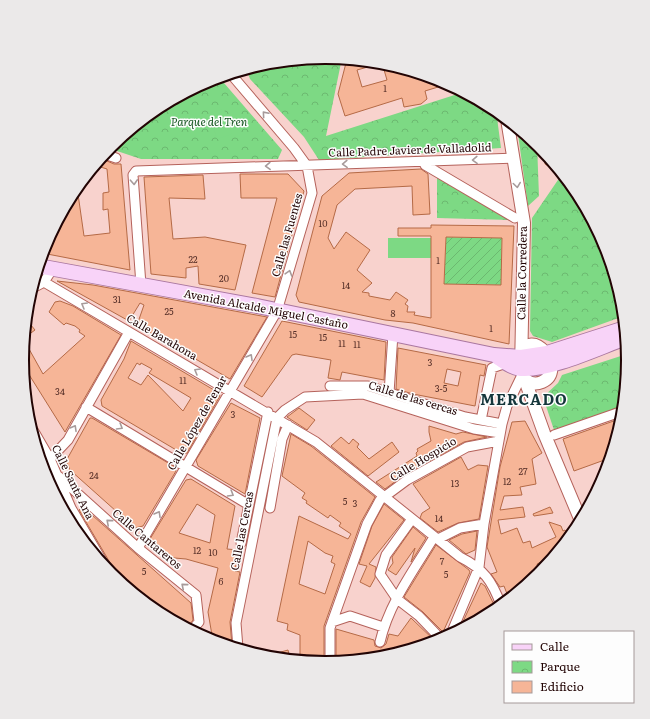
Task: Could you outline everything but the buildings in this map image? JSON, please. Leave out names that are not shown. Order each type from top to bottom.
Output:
[{"type":"main road","name":"Calle la Corredera","points":[[509,128],[524,223],[522,370]]},
{"type":"main road","name":"Avenida Alcalde Miguel Castaño","points":[[44,267],[277,310],[494,355]]},
{"type":"main road","points":[[494,355],[506,363],[522,370],[619,330]]},
{"type":"main road","points":[[548,359],[620,340]]},
{"type":"main road","points":[[548,359],[541,346],[533,345],[524,350],[522,370],[550,436],[578,513]]},
{"type":"main road","points":[[494,355],[522,370]]},
{"type":"street","points":[[234,78],[294,148],[307,166]]},
{"type":"street","points":[[110,156],[116,158]]},
{"type":"street","name":"Calle Padre Javier de Valladolid","points":[[141,286],[133,175],[136,170],[307,166],[514,158]]},
{"type":"street","name":"Calle las Fuentes","points":[[277,310],[312,193],[307,166]]},
{"type":"street","points":[[426,166],[515,218]]},
{"type":"street","points":[[39,285],[44,282],[53,268]]},
{"type":"street","name":"Calle Barahona","points":[[44,282],[268,412],[331,453],[460,557],[479,567]]},
{"type":"street","name":"Calle López de Fenar","points":[[138,548],[277,310]]},
{"type":"street","points":[[50,459],[68,440],[129,332]]},
{"type":"street","points":[[389,393],[393,334]]},
{"type":"street","points":[[481,420],[492,368],[506,363]]},
{"type":"street","points":[[454,626],[479,567],[484,524],[502,424],[507,406],[522,370]]},
{"type":"street","points":[[330,386],[368,386],[465,417],[502,424]]},
{"type":"street","name":"Calle de las cercas","points":[[277,418],[285,410],[305,397],[363,394],[500,437]]},
{"type":"street","points":[[86,407],[249,505]]},
{"type":"street","points":[[241,543],[268,412]]},
{"type":"street","points":[[550,436],[616,414]]},
{"type":"street","name":"Calle las Cercas","points":[[238,642],[237,617],[277,418]]},
{"type":"street","points":[[270,508],[282,439],[288,425]]},
{"type":"street","name":"Calle Hospicio","points":[[330,656],[331,625],[367,524],[376,506],[407,480],[467,447],[500,437]]},
{"type":"street","name":"Calle Santa Ana","points":[[42,445],[50,459],[74,516]]},
{"type":"street","name":"Calle Cantareros","points":[[56,474],[138,548],[196,595],[199,622],[196,626]]},
{"type":"street","points":[[70,508],[82,498]]},
{"type":"street","points":[[412,519],[386,555],[380,574],[397,599],[419,616],[436,634]]},
{"type":"street","points":[[380,642],[384,627],[397,599],[436,538],[460,528],[484,524]]},
{"type":"street","points":[[479,567],[488,579],[499,599]]},
{"type":"street","points":[[331,625],[350,616],[384,627]]},
{"type":"green space","points":[[306,64],[341,64],[326,136],[457,94],[497,119],[501,148],[319,160],[304,137],[250,79],[248,74],[267,69]]},
{"type":"green space","name":"Parque del Tren","points":[[222,82],[224,83],[282,150],[278,159],[141,159],[116,150],[161,113],[194,94]]},
{"type":"green space","points":[[224,109],[232,134],[217,139],[209,113]]},
{"type":"green space","points":[[518,136],[537,153],[539,196],[528,206]]},
{"type":"green space","points":[[437,176],[510,220],[437,218]]},
{"type":"green space","points":[[559,178],[581,212],[598,246],[611,283],[618,318],[552,342],[533,336],[530,331],[532,218]]},
{"type":"green space","points":[[446,237],[502,238],[501,285],[444,284]]},
{"type":"green space","points":[[388,238],[431,238],[431,258],[388,258]]},
{"type":"green space","points":[[621,356],[616,409],[554,430],[543,397],[558,383],[562,375]]},
{"type":"district","name":"MERCADO","points":[[524,400]]}]
